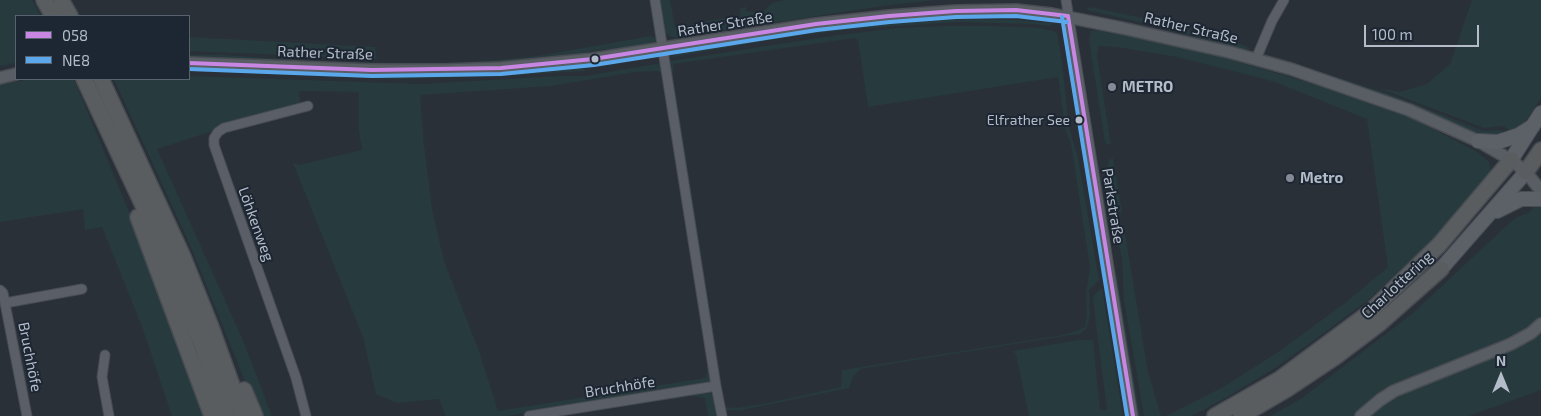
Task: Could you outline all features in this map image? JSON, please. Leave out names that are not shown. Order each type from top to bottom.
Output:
[{"type":"highway","points":[[44,0],[52,15]]},
{"type":"highway","points":[[61,0],[69,15]]},
{"type":"highway","points":[[84,80],[169,261],[227,416]]},
{"type":"highway","points":[[101,80],[183,258],[211,327],[243,416]]},
{"type":"highway","points":[[109,131],[112,151],[154,257],[212,416]]},
{"type":"highway","name":"Charlottering","points":[[1526,172],[1541,150]]},
{"type":"highway","name":"Charlottering","points":[[1215,416],[1280,379],[1369,313],[1439,245],[1511,160]]},
{"type":"highway","name":"Charlottering","points":[[1241,416],[1287,389],[1335,357],[1380,323],[1441,269]]},
{"type":"highway","points":[[211,327],[230,355],[254,416]]},
{"type":"highway","points":[[184,343],[206,416]]},
{"type":"main road","name":"Rather Straße","points":[[190,63],[372,70],[444,70],[544,65],[664,49],[816,24],[956,11],[1016,10],[1068,16],[1256,59],[1291,69],[1408,110],[1478,141],[1511,160],[1526,172],[1541,190]]},
{"type":"main road","points":[[0,78],[15,74]]},
{"type":"main road","name":"Charlottering","points":[[1511,160],[1541,114]]},
{"type":"main road","points":[[1478,141],[1498,142],[1519,135],[1533,126]]},
{"type":"main road","name":"Charlottering","points":[[1441,269],[1526,172]]},
{"type":"main road","points":[[1492,213],[1521,199],[1541,199]]},
{"type":"main road","points":[[1361,416],[1380,400],[1394,392],[1511,344],[1531,333],[1541,324]]},
{"type":"street","points":[[655,0],[722,416]]},
{"type":"street","name":"Parkstraße","points":[[1066,0],[1133,416]]},
{"type":"street","points":[[1256,59],[1272,21],[1284,0]]},
{"type":"street","name":"Löhkenweg","points":[[306,416],[296,378],[214,145],[214,138],[224,128],[308,106]]},
{"type":"street","name":"Bruchhöfe","points":[[5,303],[82,289]]},
{"type":"street","name":"Bruchhöfe","points":[[0,290],[3,293],[27,416]]},
{"type":"street","points":[[105,356],[102,377],[108,416]]},
{"type":"street","name":"Bruchhöfe","points":[[529,416],[716,386]]},
{"type":"green space","points":[[0,0],[32,0],[40,15],[15,15],[15,63],[0,66]]},
{"type":"green space","points":[[660,0],[670,0],[675,27],[741,15],[740,8],[746,7],[746,11],[762,13],[772,3],[785,0],[936,0],[882,6],[674,38],[665,33]]},
{"type":"green space","points":[[1472,0],[1541,0],[1541,98],[1517,131],[1511,134],[1503,126],[1484,128],[1379,88],[1400,92],[1427,84],[1450,64]]},
{"type":"green space","points":[[1090,7],[1138,17],[1241,44],[1251,49],[1243,49],[1087,10]]},
{"type":"green space","points":[[967,19],[1052,23],[1051,26],[959,22],[852,29],[782,38],[672,57],[679,53],[785,35],[911,21]]},
{"type":"green space","points":[[997,26],[1039,28],[1057,33],[1069,128],[1078,157],[1099,280],[1089,290],[1090,317],[1086,329],[1080,334],[860,369],[853,377],[849,388],[742,410],[726,410],[723,407],[670,61],[838,35],[898,28]],"holes":[[[855,38],[858,40],[868,107],[1058,77],[1065,128],[1071,144],[1090,267],[1086,294],[1087,315],[1085,327],[1063,335],[842,370],[841,387],[763,404],[736,408],[725,407],[673,75],[673,64]]]},
{"type":"green space","points":[[1102,30],[1200,51],[1366,99],[1418,121],[1477,152],[1489,162],[1491,172],[1488,178],[1429,247],[1425,247],[1368,300],[1275,368],[1229,396],[1192,416],[1166,416],[1223,387],[1281,350],[1345,303],[1388,267],[1367,119],[1275,82],[1177,57],[1117,47],[1099,46],[1097,56],[1111,145],[1107,144],[1105,142],[1089,40],[1091,31]]},
{"type":"green space","points":[[651,36],[657,39],[653,46],[624,51],[606,49],[559,59],[465,65],[465,63],[537,56]]},
{"type":"green space","points":[[190,37],[375,47],[377,59],[190,51]]},
{"type":"green space","points":[[190,55],[392,63],[393,65],[190,59]]},
{"type":"green space","points":[[1269,55],[1395,96],[1483,131],[1501,130],[1504,132],[1505,137],[1485,136]]},
{"type":"green space","points":[[661,63],[712,380],[707,386],[507,416],[446,416],[439,399],[397,403],[376,394],[363,337],[293,163],[299,165],[362,150],[359,132],[359,92],[299,91],[300,103],[157,149],[242,338],[272,416],[259,416],[191,247],[114,80],[190,80],[190,76],[422,84],[585,76]],"holes":[[[658,71],[661,73],[707,357],[707,373],[705,378],[498,411],[479,351],[444,261],[432,209],[420,95],[551,86],[635,72]]]},
{"type":"green space","points":[[574,68],[584,69],[585,71],[397,79],[190,71],[190,69],[415,76],[462,76]]},
{"type":"green space","points":[[24,80],[74,80],[151,265],[205,416],[172,416],[144,332],[102,227],[85,230],[83,209],[0,222],[0,85]]},
{"type":"green space","points":[[1113,158],[1122,213],[1116,211],[1115,208],[1108,164],[1109,160]]},
{"type":"green space","points":[[1541,198],[1541,390],[1469,416],[1270,416],[1302,398],[1412,314],[1503,229],[1517,217],[1529,213]]},
{"type":"green space","points":[[1124,228],[1148,372],[1161,416],[1144,416],[1124,300],[1122,259],[1118,239],[1119,233]]},
{"type":"green space","points":[[1114,236],[1119,290],[1140,416],[1138,416],[1118,293]]},
{"type":"green space","points":[[1102,288],[1123,416],[1029,416],[1016,354],[1013,351],[1079,340],[1093,340],[1100,410],[1107,410],[1093,300],[1094,295]]},
{"type":"green space","points":[[701,391],[713,394],[716,399],[719,416],[708,416],[705,398],[692,396],[563,416],[537,416]]},
{"type":"transit line","name":"058","points":[[190,63],[372,70],[501,68],[593,59],[816,24],[889,16],[956,11],[1016,10],[1068,16]]},
{"type":"transit line","name":"NE8","points":[[190,69],[372,76],[501,74],[594,65],[817,30],[890,22],[956,17],[1016,16],[1067,22]]},
{"type":"transit line","name":"058","points":[[1068,16],[1133,416]]},
{"type":"transit line","name":"NE8","points":[[1062,17],[1127,416]]},
{"type":"place","name":"METRO","points":[[1112,87]]},
{"type":"place","name":"Elfrather See","points":[[1079,120]]},
{"type":"place","name":"Metro","points":[[1290,178]]}]
